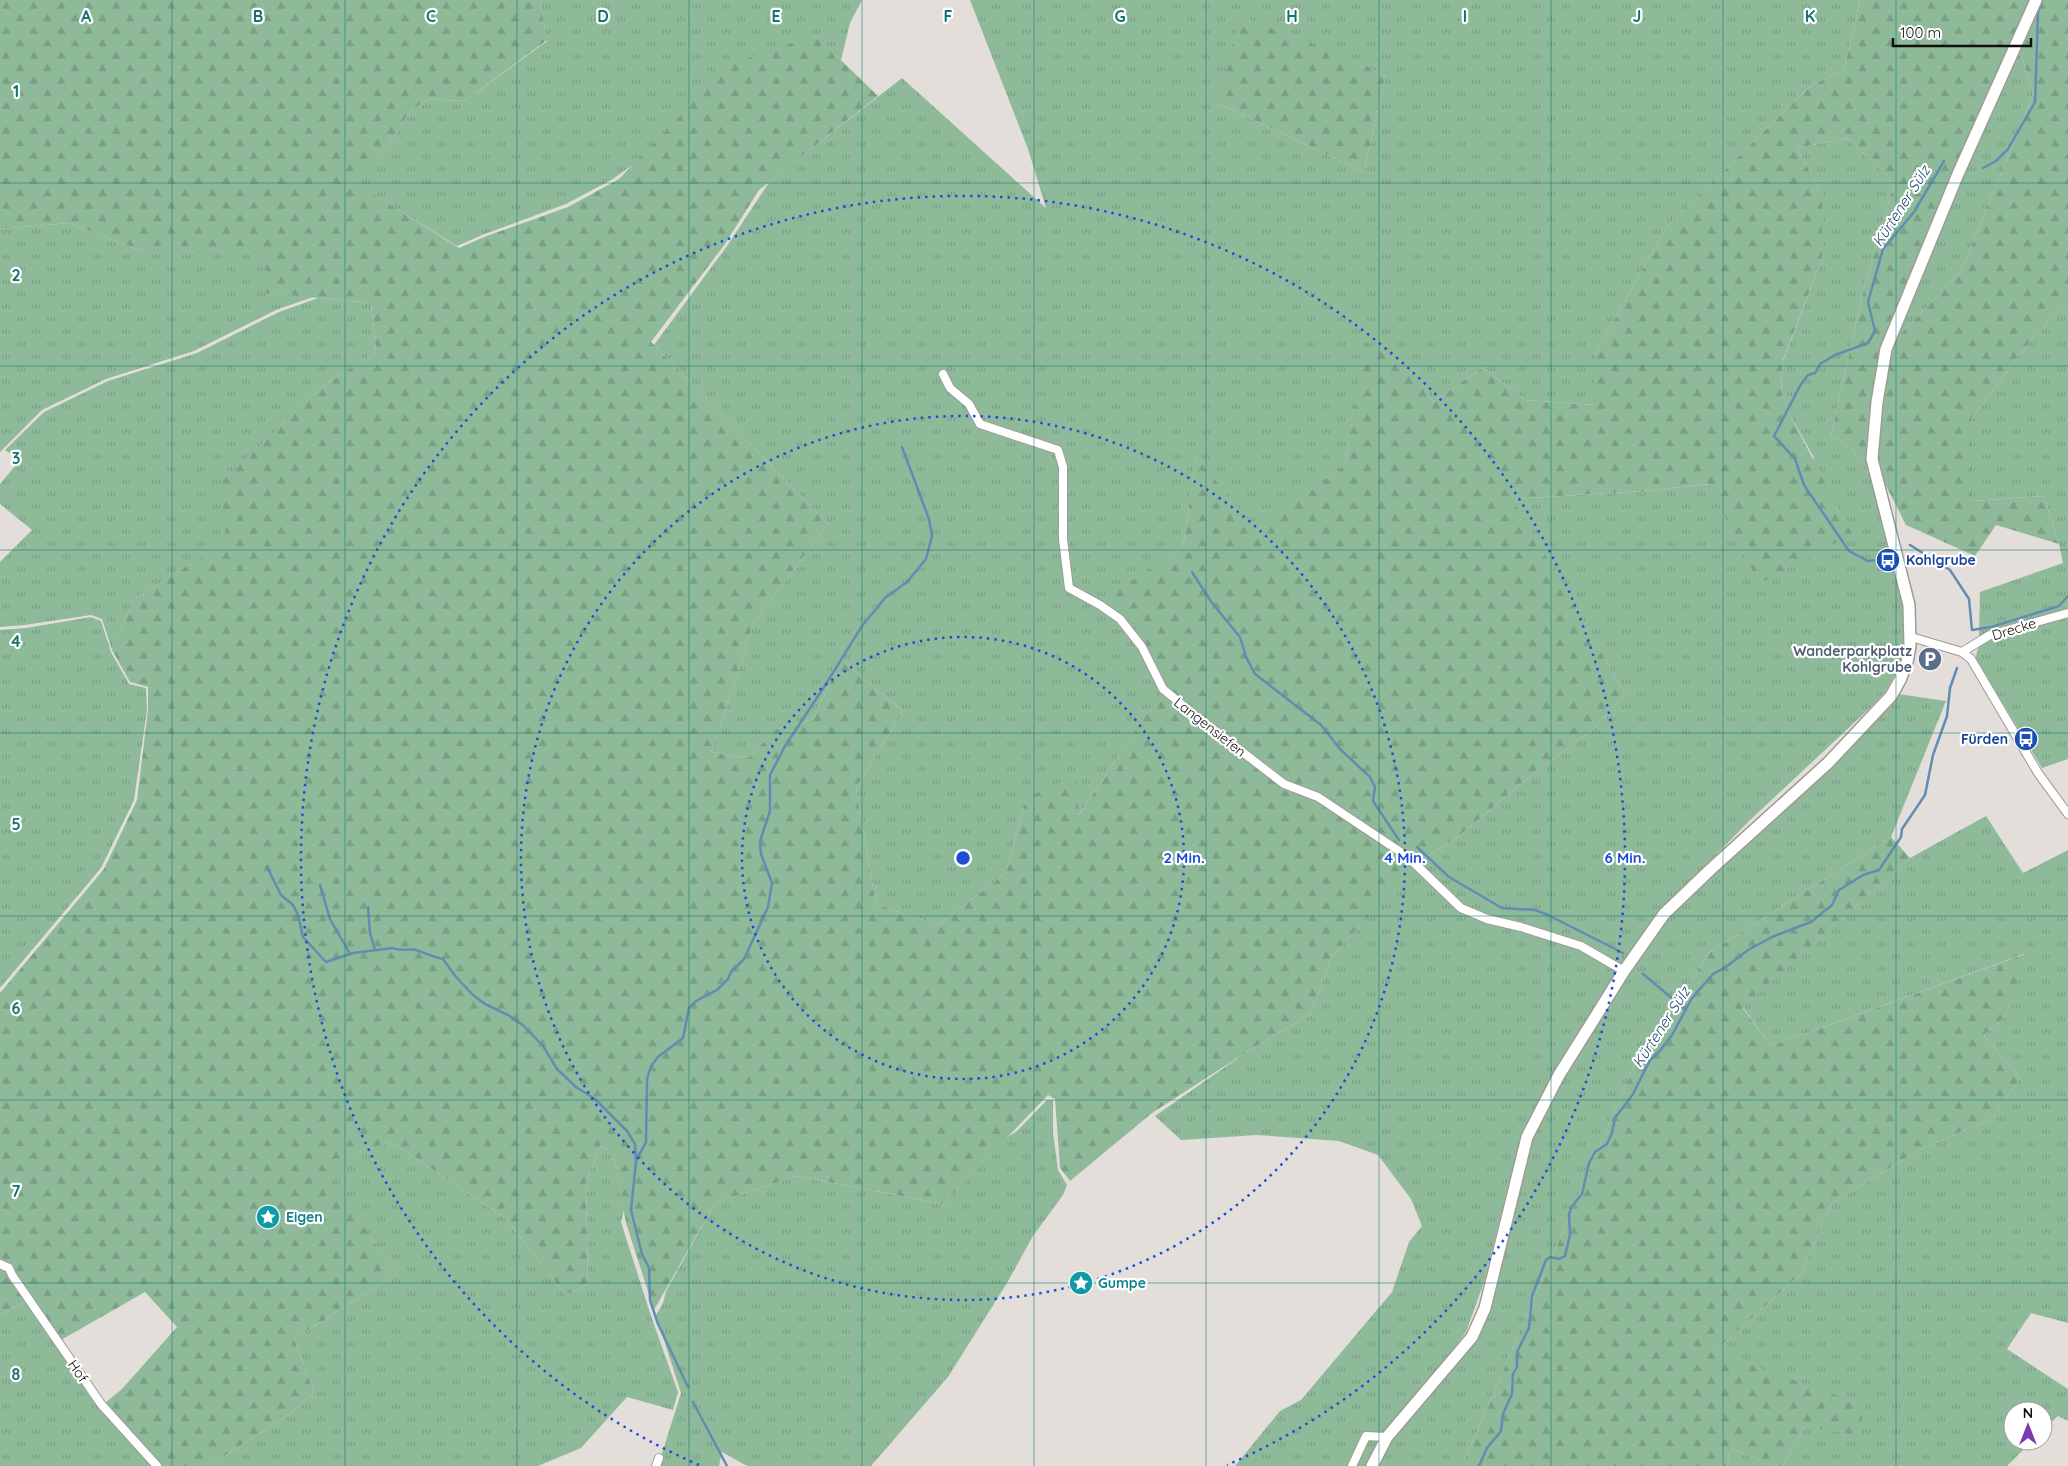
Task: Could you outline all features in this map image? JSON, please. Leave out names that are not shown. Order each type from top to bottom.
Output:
[{"type":"main road","points":[[1372,1466],[1387,1437],[1472,1337],[1485,1308],[1527,1137],[1559,1075],[1624,971],[1664,914],[1828,763],[1891,696],[1904,670],[1911,637],[1907,594],[1872,459],[1877,402],[1886,349],[1954,182],[2036,0]]},
{"type":"street","name":"Langensiefen","points":[[943,374],[950,388],[969,404],[980,424],[1058,450],[1063,467],[1062,529],[1069,588],[1120,619],[1142,646],[1162,689],[1284,784],[1318,797],[1408,857],[1461,908],[1487,919],[1521,927],[1581,946],[1624,971]]},
{"type":"street","name":"Drecke","points":[[1962,652],[1990,635],[2068,613]]},
{"type":"street","points":[[1911,637],[1962,652],[1977,669],[2038,773],[2068,814]]},
{"type":"street","name":"Hof","points":[[0,1264],[9,1268],[101,1404],[157,1466]]},
{"type":"street","points":[[1352,1466],[1366,1436],[1387,1437]]},
{"type":"green space","points":[[0,0],[540,0],[547,40],[465,101],[428,99],[409,113],[389,144],[356,183],[459,248],[568,207],[619,179],[730,64],[815,35],[878,96],[759,190],[725,244],[651,342],[828,524],[754,622],[711,752],[748,758],[776,729],[813,719],[841,659],[903,711],[856,788],[876,904],[938,925],[1006,873],[1026,798],[1076,776],[1079,815],[1163,689],[1144,646],[1105,606],[1123,586],[1183,547],[1196,457],[1258,531],[1345,464],[1365,342],[1415,370],[1433,402],[1483,367],[1525,400],[1595,405],[1595,354],[1666,228],[1810,86],[1844,69],[1860,0],[2033,0],[1887,348],[1961,272],[2034,92],[2018,48],[2038,0],[2068,0],[2068,303],[2039,330],[1971,419],[1972,501],[2044,496],[2059,544],[1996,525],[1975,556],[1906,525],[1873,460],[1867,473],[1853,450],[1831,435],[1864,288],[1894,183],[1847,138],[1797,148],[1822,194],[1822,259],[1783,360],[1781,390],[1789,413],[1852,534],[1759,584],[1709,484],[1643,491],[1513,499],[1625,694],[1593,729],[1527,779],[1459,836],[1417,863],[1331,957],[1311,1014],[1245,1053],[1152,1113],[1070,1181],[1060,1168],[1055,1099],[1048,1095],[943,1204],[797,1176],[715,1203],[654,1310],[626,1223],[614,1155],[601,1145],[586,1181],[588,1284],[566,1295],[504,1217],[391,1142],[322,1164],[396,1274],[294,1339],[314,1392],[290,1414],[209,1466],[160,1466],[104,1404],[122,1389],[177,1327],[145,1292],[61,1340],[0,1263],[0,993],[104,869],[137,800],[148,710],[148,687],[130,682],[112,650],[134,599],[226,542],[221,482],[324,385],[376,352],[371,303],[266,293],[266,253],[147,253],[69,223],[0,229]]},
{"type":"green space","points":[[540,0],[862,0],[850,23],[841,60],[814,35],[613,179],[566,204],[457,246],[355,183],[389,144],[409,113],[428,99],[465,101],[547,41]]},
{"type":"green space","points":[[970,0],[1860,0],[1844,69],[1810,86],[1666,228],[1595,354],[1595,405],[1525,400],[1483,367],[1433,402],[1415,370],[1366,343],[1345,464],[1258,532],[1196,458],[1183,547],[1123,587],[1118,620],[1141,647],[1163,690],[1078,816],[1026,798],[1006,873],[938,925],[876,904],[856,788],[903,711],[841,659],[813,719],[776,729],[748,758],[711,752],[754,622],[828,524],[654,345],[727,246],[770,181],[902,78],[1046,208],[1028,149]],"holes":[[[1386,74],[1364,172],[1215,102]]]},
{"type":"green space","points":[[1241,16],[1386,74],[1364,172],[1215,102]]},
{"type":"green space","points":[[2018,48],[2034,92],[1961,272],[1892,343]]},
{"type":"green space","points":[[1847,138],[1894,183],[1864,288],[1831,435],[1853,450],[1867,473],[1871,467],[1904,604],[1906,633],[1901,663],[1885,692],[1871,707],[1748,822],[1661,912],[1623,968],[1583,944],[1487,917],[1462,907],[1417,863],[1459,836],[1527,779],[1593,729],[1625,694],[1512,499],[1643,491],[1710,484],[1759,583],[1814,458],[1789,413],[1781,390],[1783,361],[1822,259],[1822,194],[1797,148]]},
{"type":"green space","points":[[69,223],[147,253],[266,253],[267,293],[313,297],[276,310],[194,351],[106,379],[42,410],[0,452],[0,229]]},
{"type":"green space","points":[[318,298],[371,303],[376,352],[324,385],[222,482],[227,542],[134,599],[112,650],[102,619],[91,615],[0,627],[0,562],[32,530],[0,504],[0,484],[20,460],[5,450],[44,412],[108,381],[197,353],[279,312]]},
{"type":"green space","points":[[2068,303],[2068,610],[1979,636],[1980,592],[2063,563],[2044,496],[1971,501],[1971,419],[2039,330]]},
{"type":"green space","points":[[2068,616],[2068,759],[2042,768],[1976,659],[1976,655],[1984,642],[1991,638]]},
{"type":"green space","points":[[91,617],[101,621],[111,652],[129,684],[146,688],[147,710],[134,800],[101,868],[0,988],[0,630],[26,628]]},
{"type":"green space","points":[[1898,694],[1946,701],[1891,837],[1710,952],[1634,1066],[1462,1466],[1375,1466],[1388,1438],[1474,1338],[1530,1139],[1562,1075],[1628,972],[1667,916],[1834,764],[1891,705]]},
{"type":"green space","points":[[1986,816],[2023,873],[2068,850],[2068,1323],[2031,1313],[2007,1349],[2068,1389],[2068,1421],[2058,1416],[2053,1421],[2053,1401],[2003,1401],[2003,1451],[2022,1451],[2007,1466],[1783,1466],[1805,1426],[1714,1352],[1801,1274],[1831,1204],[1921,1149],[1991,1119],[2020,1079],[1984,1035],[2005,1017],[2024,954],[1771,1046],[1742,1006],[1910,858]]},
{"type":"green space","points":[[1891,837],[1910,858],[1742,1007],[1771,1046],[2025,954],[2005,1017],[1984,1035],[2020,1079],[1991,1119],[1921,1149],[1831,1204],[1801,1274],[1714,1352],[1864,1405],[1859,1436],[1805,1426],[1783,1466],[1772,1466],[1731,1448],[1727,1466],[1462,1466],[1634,1066],[1710,952]]},
{"type":"green space","points":[[1414,865],[1459,909],[1581,949],[1620,971],[1580,1030],[1521,1134],[1484,1282],[1466,1332],[1387,1436],[1366,1435],[1350,1466],[1235,1466],[1280,1411],[1301,1400],[1392,1292],[1409,1242],[1422,1226],[1411,1199],[1378,1155],[1339,1141],[1257,1135],[1181,1140],[1155,1116],[1245,1053],[1311,1014],[1331,957]]},
{"type":"green space","points":[[1047,1100],[1053,1100],[1053,1132],[1058,1170],[1067,1185],[1063,1195],[1033,1236],[1007,1283],[948,1377],[871,1466],[747,1466],[722,1452],[719,1466],[658,1466],[681,1393],[656,1315],[663,1303],[666,1291],[715,1203],[797,1176],[943,1204],[1006,1138],[1017,1131]]},
{"type":"green space","points":[[391,1142],[504,1217],[566,1295],[588,1284],[586,1181],[601,1145],[614,1155],[624,1210],[621,1222],[678,1392],[673,1410],[627,1397],[581,1448],[538,1466],[209,1466],[290,1414],[314,1392],[294,1339],[396,1274],[321,1164]]},
{"type":"green space","points":[[0,1266],[8,1269],[26,1301],[0,1315]]},
{"type":"green space","points":[[26,1301],[153,1466],[0,1466],[0,1315]]},
{"type":"green space","points":[[1366,1438],[1385,1438],[1371,1466],[1353,1466]]},
{"type":"green space","points":[[1731,1448],[1772,1466],[1727,1466]]},
{"type":"waterway","name":"Kürtener Sülz","points":[[1983,168],[1996,161],[2008,149],[2035,102],[2038,12],[2042,0]]},
{"type":"waterway","name":"Kürtener Sülz","points":[[1877,560],[1868,561],[1849,551],[1804,485],[1795,459],[1774,436],[1801,384],[1808,375],[1815,373],[1820,364],[1835,355],[1868,343],[1875,331],[1868,302],[1883,249],[1914,212],[1944,161]]},
{"type":"waterway","points":[[688,1387],[658,1324],[650,1300],[649,1268],[642,1254],[631,1210],[636,1161],[646,1142],[647,1079],[651,1066],[658,1057],[683,1038],[689,1008],[696,1001],[717,990],[744,959],[768,907],[772,883],[761,854],[760,841],[770,811],[770,775],[785,746],[862,626],[885,598],[907,582],[926,559],[932,536],[929,519],[902,447]]},
{"type":"waterway","name":"Kürtener Sülz","points":[[1910,545],[1950,570],[1969,599],[1972,630],[1991,627],[2059,606],[2068,596]]},
{"type":"waterway","points":[[1192,572],[1212,603],[1240,637],[1246,657],[1255,674],[1321,725],[1340,749],[1370,777],[1375,787],[1373,801],[1399,840]]},
{"type":"waterway","name":"Kürtener Sülz","points":[[1479,1466],[1487,1448],[1501,1431],[1503,1414],[1512,1394],[1513,1374],[1517,1367],[1517,1352],[1529,1328],[1532,1296],[1546,1260],[1550,1257],[1559,1259],[1565,1256],[1570,1235],[1569,1214],[1572,1206],[1582,1194],[1589,1163],[1595,1152],[1607,1144],[1612,1133],[1615,1118],[1633,1094],[1650,1060],[1672,1035],[1692,998],[1713,974],[1726,967],[1748,950],[1772,937],[1811,922],[1832,905],[1839,890],[1863,875],[1879,870],[1901,837],[1902,829],[1925,795],[1933,755],[1947,716],[1950,688],[1957,668]]},
{"type":"waterway","points":[[1417,847],[1449,877],[1502,908],[1535,910],[1623,953]]},
{"type":"waterway","points":[[267,867],[281,895],[293,905],[298,915],[303,937],[326,962],[353,953],[393,948],[416,950],[443,959],[456,977],[473,995],[524,1026],[543,1046],[557,1069],[576,1087],[595,1099],[627,1131],[635,1144],[636,1161]]},
{"type":"waterway","points":[[320,885],[330,919],[350,954]]},
{"type":"waterway","points":[[368,907],[370,933],[375,950]]},
{"type":"waterway","points":[[1643,974],[1686,1010]]},
{"type":"waterway","points":[[693,1402],[727,1466]]},
{"type":"place","name":"Kohlgrube","points":[[1888,560]]},
{"type":"place","name":"Wanderparkplatz Kohlgrube","points":[[1930,659]]},
{"type":"place","name":"Fürden","points":[[2026,739]]},
{"type":"place","name":"Eigen","points":[[268,1217]]},
{"type":"place","name":"Gumpe","points":[[1081,1283]]}]
